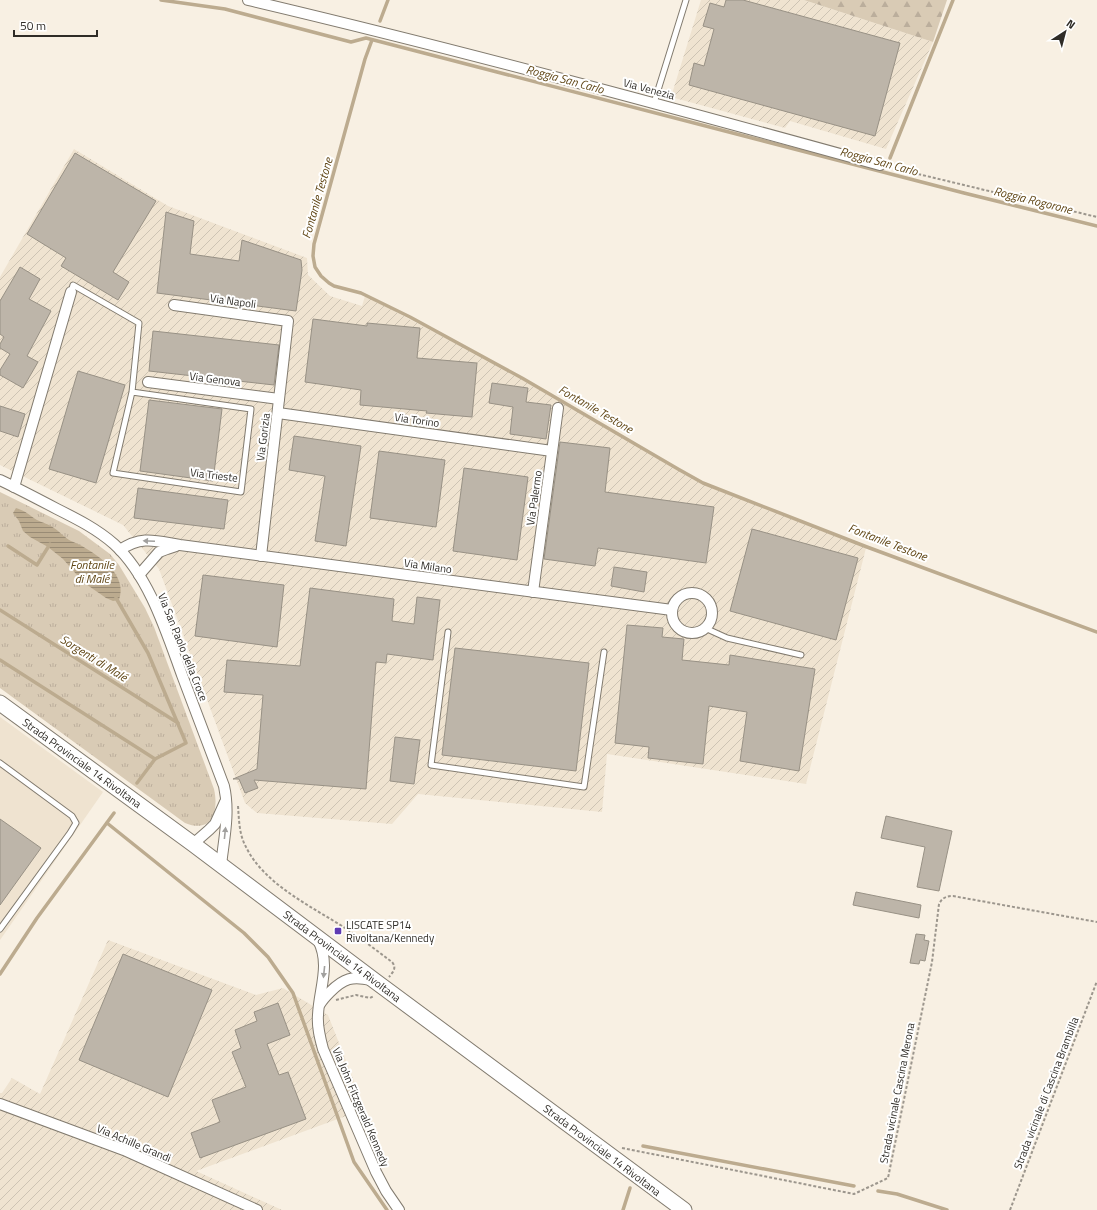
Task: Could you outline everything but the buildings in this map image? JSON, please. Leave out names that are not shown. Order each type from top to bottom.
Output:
[{"type":"main road","name":"Strada Provinciale 14 Rivoltana","points":[[0,703],[193,844],[684,1210]]},
{"type":"street","name":"Via Venezia","points":[[248,0],[377,31],[654,103],[880,165]]},
{"type":"street","name":"Via Trieste","points":[[14,487],[71,292]]},
{"type":"street","name":"Via Napoli","points":[[174,305],[288,321]]},
{"type":"street","name":"Via Gorizia","points":[[261,556],[288,321]]},
{"type":"street","name":"Via Genova","points":[[148,382],[280,399]]},
{"type":"street","name":"Via Palermo","points":[[533,592],[558,408]]},
{"type":"street","name":"Via Torino","points":[[278,414],[552,450]]},
{"type":"street","name":"Via San Paolo della Croce","points":[[0,480],[90,527],[120,550],[138,575],[163,624],[224,786],[226,816],[221,865]]},
{"type":"street","name":"Via Milano","points":[[120,550],[131,543],[145,540],[180,546],[672,610]]},
{"type":"street","name":"Via Milano","points":[[138,575],[159,552],[180,546]]},
{"type":"street","points":[[693,593],[702,596],[709,604],[712,613],[706,628],[694,633],[684,632],[678,628],[672,617],[672,610],[676,601],[684,595],[693,593]]},
{"type":"street","points":[[193,844],[215,824],[226,800]]},
{"type":"street","name":"Via John Fitzgerald Kennedy","points":[[317,937],[322,947],[324,961],[318,1008],[318,1024],[323,1049],[376,1172],[386,1191],[399,1210]]},
{"type":"street","points":[[318,1008],[324,998],[342,982],[355,978],[378,983]]},
{"type":"street","name":"Via Achille Grandi","points":[[0,1104],[124,1150],[258,1210]]},
{"type":"lane","points":[[654,103],[686,0]]},
{"type":"lane","name":"Via Trieste","points":[[71,292],[74,285],[139,322],[132,392],[114,473],[241,492],[251,409],[132,392]]},
{"type":"lane","points":[[706,628],[727,638],[801,655]]},
{"type":"lane","points":[[448,632],[431,765],[584,787],[604,652]]},
{"type":"lane","points":[[0,763],[72,816],[76,823],[0,929]]},
{"type":"path","points":[[880,165],[1097,217]]},
{"type":"path","points":[[238,806],[241,833],[244,842],[250,853],[272,880],[300,900],[346,929],[395,965],[395,969],[378,983],[372,998],[350,996],[328,1001],[318,1008]]},
{"type":"path","name":"Strada vicinale Cascina Merona","points":[[621,1147],[854,1194],[888,1178],[932,962],[939,904],[941,900],[948,896],[953,896],[1097,922]]},
{"type":"path","name":"Strada vicinale di Cascina Brambilla","points":[[1010,1210],[1097,981]]},
{"type":"shaded area","points":[[701,0],[804,0],[933,42],[886,149],[790,121],[785,128],[671,97]]},
{"type":"shaded area","points":[[74,149],[168,206],[307,258],[308,275],[330,296],[362,306],[365,296],[495,364],[702,484],[866,548],[806,784],[607,754],[602,812],[418,794],[392,824],[257,813],[245,803],[159,569],[123,525],[0,465],[0,277]]},
{"type":"shaded area","points":[[0,717],[103,792],[0,940]]},
{"type":"shaded area","points":[[108,940],[256,995],[283,988],[328,1015],[365,1109],[196,1171],[282,1210],[0,1210],[0,1093],[2,1093],[12,1078],[40,1094]]},
{"type":"green space","points":[[804,0],[947,0],[933,42]]},
{"type":"green space","points":[[0,492],[79,531],[110,554],[119,565],[145,608],[154,627],[214,789],[214,812],[212,818],[207,823],[194,826],[185,823],[0,688]]},
{"type":"water","name":"Fontanile di Malé","points":[[16,508],[52,527],[69,540],[89,550],[111,568],[120,583],[121,591],[119,600],[113,601],[106,598],[83,582],[63,559],[48,547],[30,537],[23,531],[19,521],[13,513]]},
{"type":"waterway","name":"Roggia San Carlo","points":[[161,0],[225,9],[351,42],[366,38],[1097,226]]},
{"type":"waterway","name":"Fontanile Testone","points":[[380,21],[388,0]]},
{"type":"waterway","points":[[890,158],[953,0]]},
{"type":"waterway","name":"Fontanile Testone","points":[[372,40],[365,59],[314,244],[313,256],[315,267],[321,276],[329,283],[334,286],[361,293],[410,317],[522,378],[703,483],[867,547],[1097,632]]},
{"type":"waterway","points":[[8,546],[37,565],[50,544]]},
{"type":"waterway","name":"Fontanile di Malé","points":[[116,598],[148,653],[186,743],[155,759],[137,783]]},
{"type":"waterway","name":"Sorgenti di Malé","points":[[0,610],[178,723]]},
{"type":"waterway","name":"Sorgenti di Malé","points":[[0,660],[155,759]]},
{"type":"waterway","points":[[0,974],[37,918],[114,813]]},
{"type":"waterway","points":[[107,823],[244,933],[268,957],[293,993],[354,1162],[387,1210]]},
{"type":"waterway","points":[[643,1146],[854,1186]]},
{"type":"waterway","points":[[623,1210],[630,1188]]},
{"type":"waterway","points":[[878,1191],[897,1194],[947,1210]]},
{"type":"place","name":"LISCATE SP14 Rivoltana/Kennedy","points":[[338,931]]},
{"type":"water label","name":"Roggia Rogorone","points":[[1033,200]]}]
